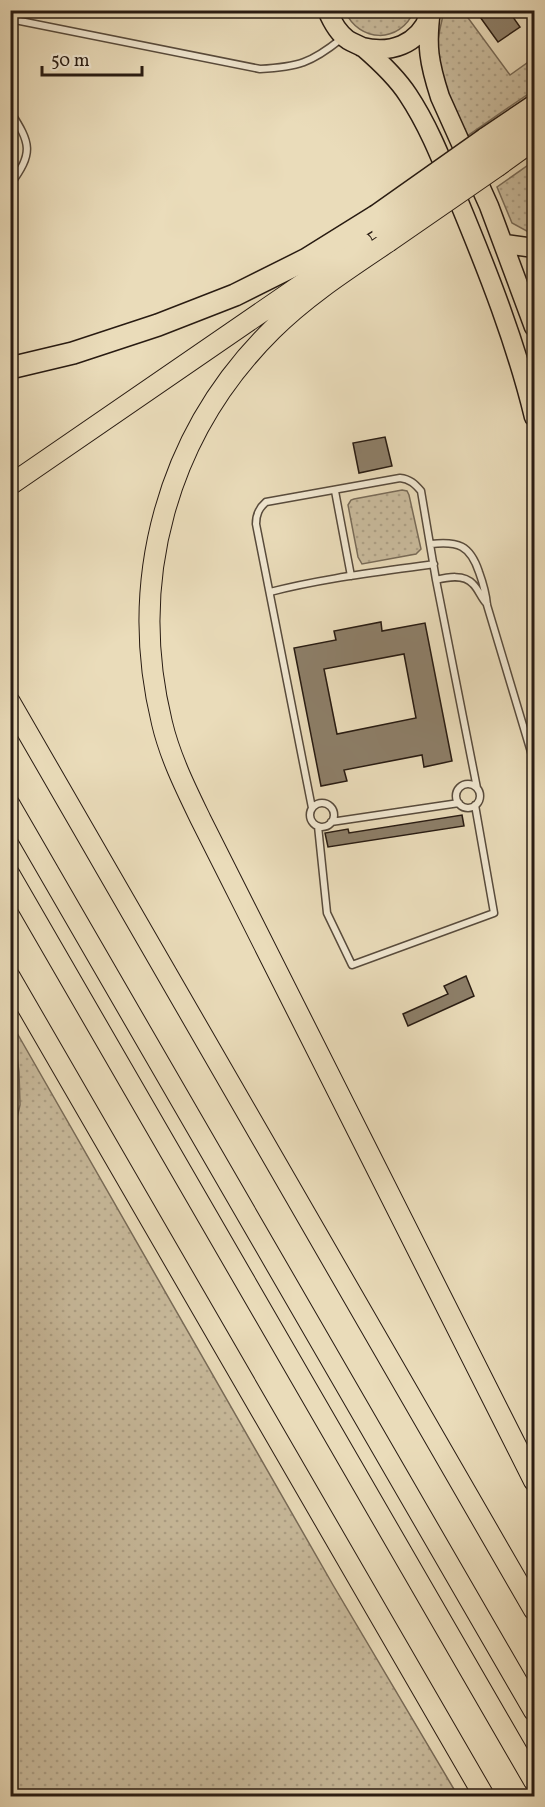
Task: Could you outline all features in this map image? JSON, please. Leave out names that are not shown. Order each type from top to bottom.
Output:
[{"type":"highway","points":[[534,106],[492,153],[382,229],[324,287],[273,328],[235,371],[200,424],[177,472],[157,542],[150,583],[149,621],[152,668],[170,749],[201,820],[534,1481]]},
{"type":"highway","points":[[10,485],[534,123]]},
{"type":"highway","points":[[492,153],[534,140]]},
{"type":"highway","points":[[10,368],[73,353],[158,326],[235,295],[314,255],[382,229]]},
{"type":"highway","points":[[10,702],[534,1610]]},
{"type":"highway","points":[[10,805],[534,1711]]},
{"type":"highway","points":[[10,875],[534,1781]]},
{"type":"highway","points":[[10,977],[484,1797]]},
{"type":"main road","points":[[327,10],[333,25],[344,36],[375,50],[388,50],[412,40],[428,20],[431,10]]},
{"type":"main road","points":[[431,10],[428,35],[433,76],[440,97],[505,244],[534,327]]},
{"type":"main road","points":[[362,46],[406,92],[420,114],[439,154],[494,291],[516,352],[534,417]]},
{"type":"main road","points":[[505,244],[534,248]]},
{"type":"lane","points":[[10,19],[260,69],[289,67],[310,60],[329,49],[344,36]]},
{"type":"lane","points":[[10,111],[25,134],[28,152],[22,170],[10,185]]},
{"type":"lane","points":[[400,478],[407,479],[421,491],[436,580],[480,799],[475,805],[468,808],[459,803],[331,822],[325,826],[318,826],[310,818],[312,808],[256,516],[266,502],[335,491],[400,478]]},
{"type":"lane","points":[[335,491],[351,576]]},
{"type":"lane","points":[[431,544],[457,545],[475,558],[534,762]]},
{"type":"lane","points":[[270,592],[351,576],[434,564]]},
{"type":"lane","points":[[436,580],[459,577],[468,580],[487,605]]},
{"type":"lane","points":[[459,803],[456,794],[460,787],[471,784],[477,788]]},
{"type":"lane","points":[[312,808],[320,803],[328,805],[334,814],[331,822]]},
{"type":"lane","points":[[318,826],[327,913],[352,965],[494,913],[475,805]]},
{"type":"shaded area","points":[[345,11],[414,11],[408,22],[399,29],[390,34],[380,35],[369,34],[360,29],[351,22]]},
{"type":"shaded area","points":[[444,11],[463,11],[510,75],[534,58],[534,90],[467,136],[438,65],[437,45]]},
{"type":"shaded area","points":[[534,161],[534,235],[512,223],[497,187]]},
{"type":"shaded area","points":[[407,491],[409,495],[421,549],[416,554],[362,564],[358,557],[348,505],[354,499]]},
{"type":"shaded area","points":[[13,1026],[333,1585],[458,1796],[11,1796],[10,1148],[20,1105],[19,1072]]},
{"type":"building","points":[[475,10],[508,10],[520,27],[498,42]]},
{"type":"building","points":[[385,437],[392,466],[359,473],[353,443]]},
{"type":"building","points":[[381,622],[382,631],[425,623],[452,761],[424,767],[422,755],[344,770],[347,781],[321,786],[294,648],[336,640],[334,631]],"holes":[[[404,654],[416,718],[337,734],[324,669]]]},
{"type":"building","points":[[462,815],[464,826],[328,847],[325,833],[348,829],[349,833]]},
{"type":"building","points":[[466,976],[474,996],[408,1026],[403,1014],[448,994],[444,986]]}]
